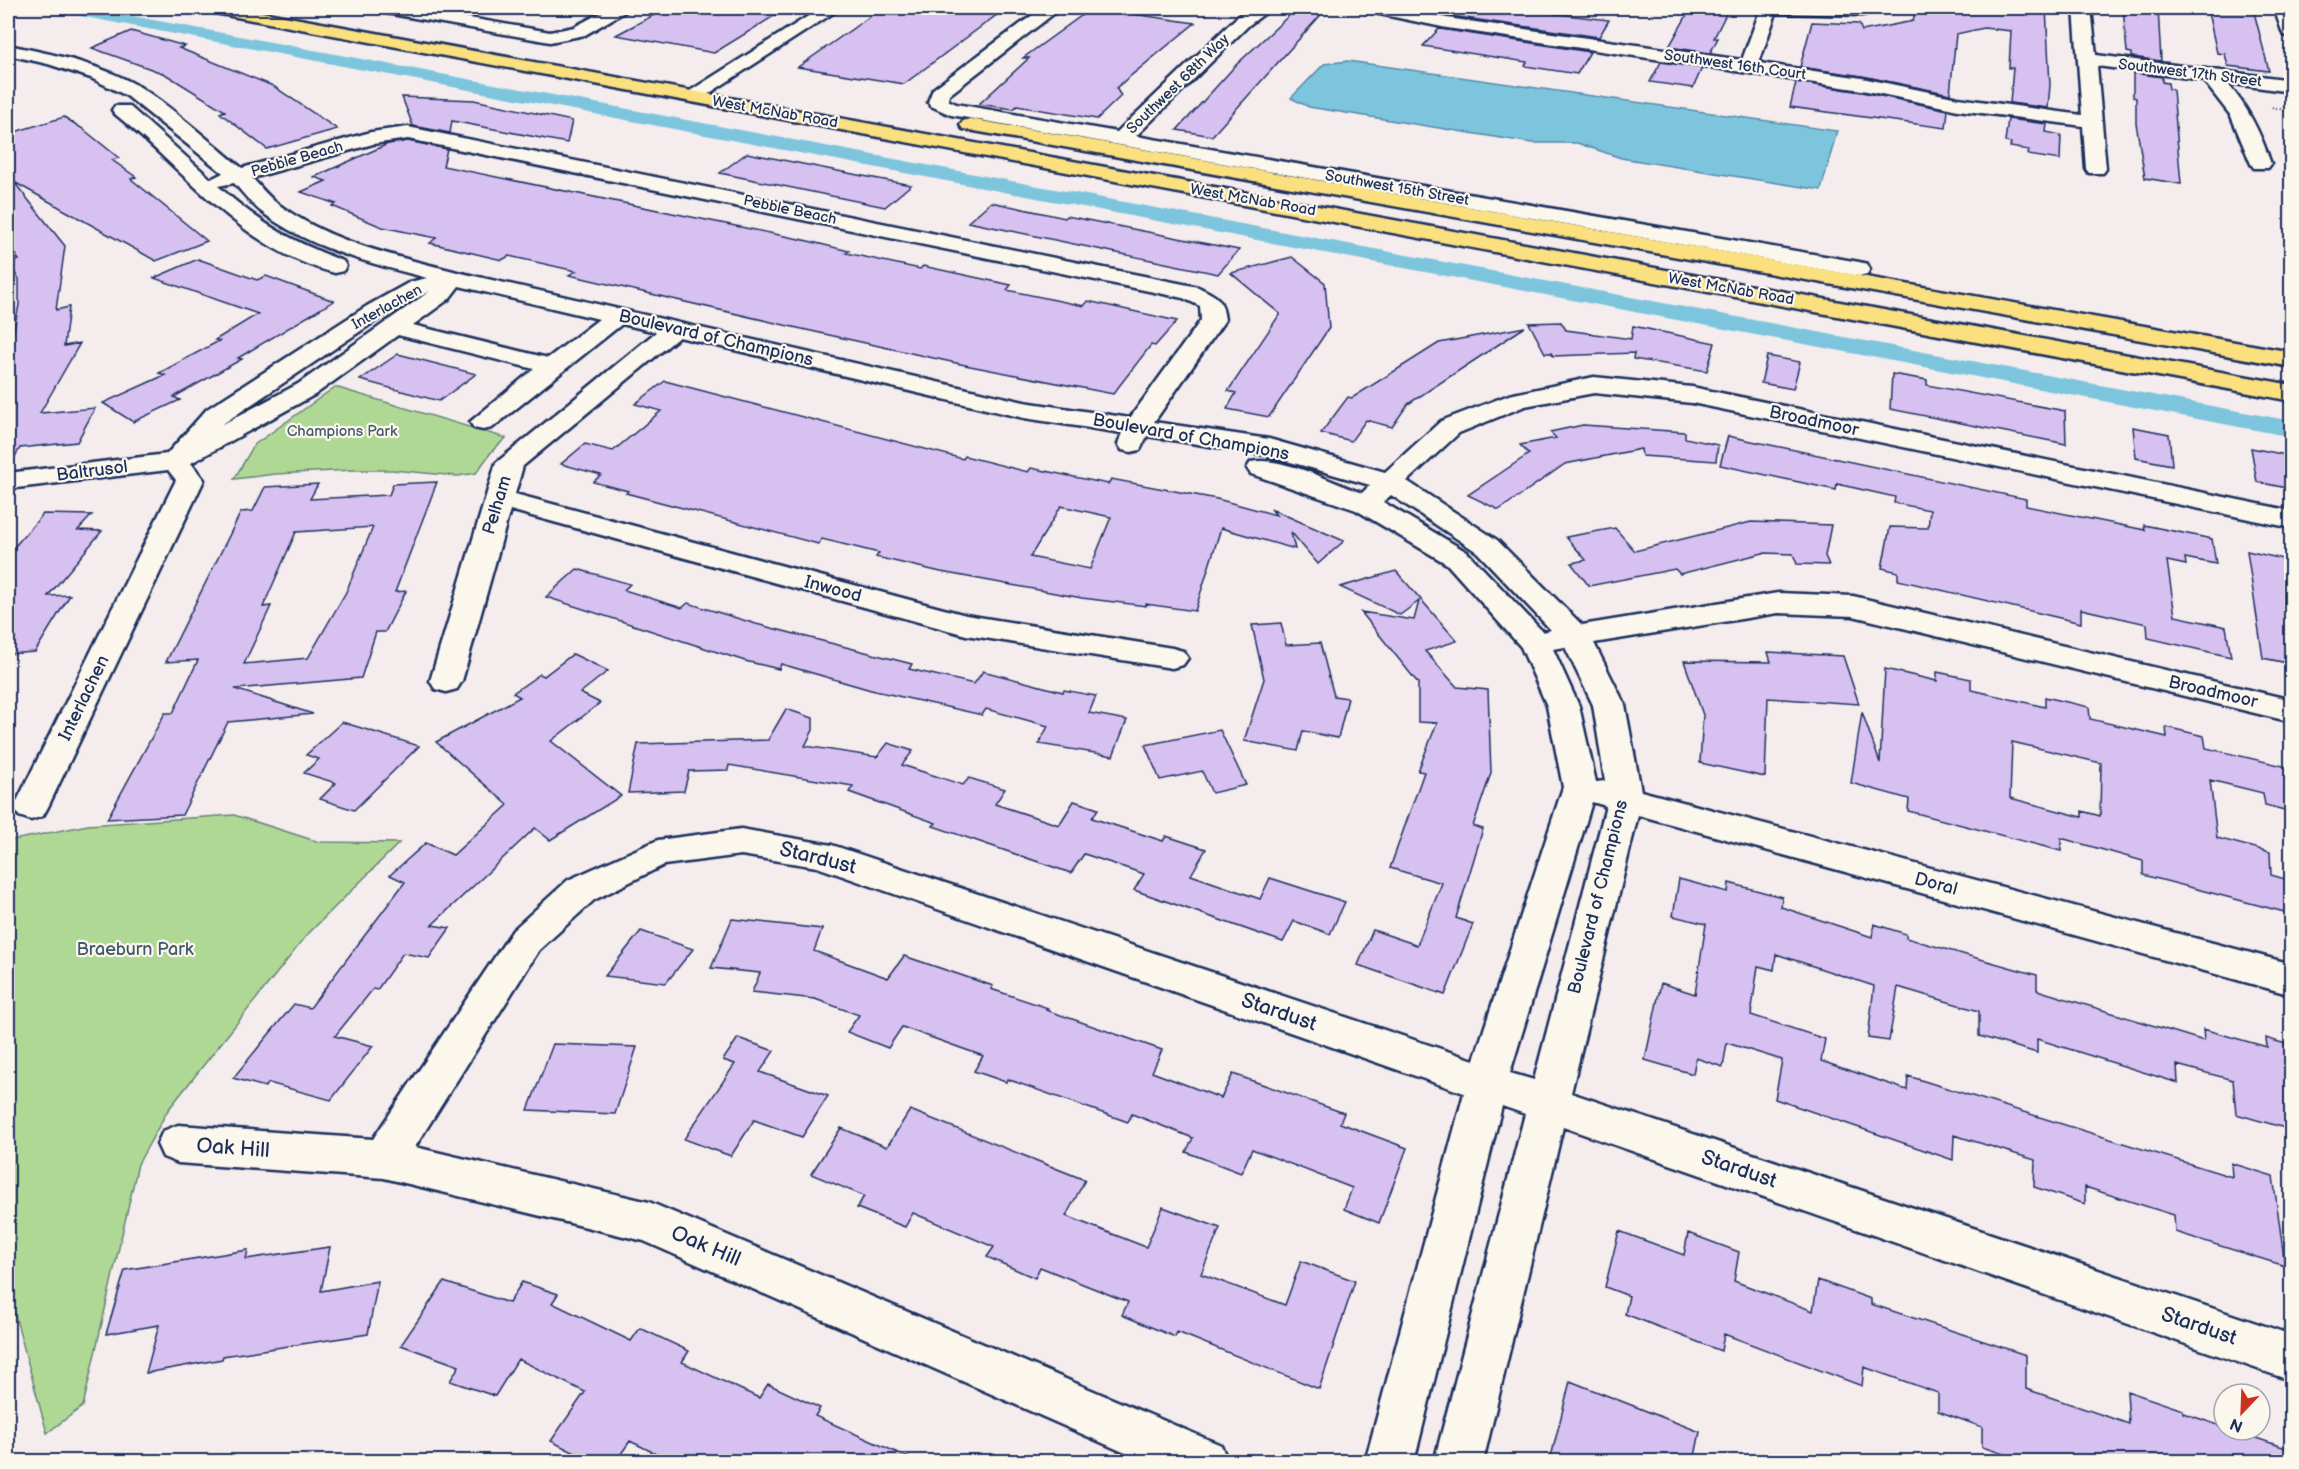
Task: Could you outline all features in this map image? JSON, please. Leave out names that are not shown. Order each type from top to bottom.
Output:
[{"type":"main road","name":"West McNab Road","points":[[214,8],[692,86],[2292,393]]},
{"type":"main road","points":[[366,16],[564,44]]},
{"type":"main road","name":"West McNab Road","points":[[719,80],[742,84]]},
{"type":"main road","name":"West McNab Road","points":[[928,109],[2292,360]]},
{"type":"street","points":[[386,8],[412,9],[550,37],[564,44],[622,8]]},
{"type":"street","points":[[692,86],[719,80],[832,8]]},
{"type":"street","points":[[928,109],[940,93],[1052,8]]},
{"type":"street","name":"Southwest 68th Way","points":[[1121,139],[1243,21],[1264,8]]},
{"type":"street","name":"Southwest 16th Court","points":[[1376,8],[1447,23],[1862,84],[1958,104],[2094,122]]},
{"type":"street","points":[[1749,67],[1769,8]]},
{"type":"street","points":[[1776,8],[1862,10],[1870,8]]},
{"type":"street","points":[[2083,8],[2096,169]]},
{"type":"street","points":[[2283,8],[2292,34]]},
{"type":"street","name":"Boulevard of Champions","points":[[8,50],[52,59],[98,74],[134,92],[238,175],[269,208],[309,232],[437,287]]},
{"type":"street","name":"Southwest 17th Street","points":[[2089,60],[2284,85],[2292,83]]},
{"type":"street","name":"Boulevard of Champions","points":[[8,63],[78,84],[108,100],[140,124],[242,219],[284,246],[334,266],[666,336],[1006,429],[1269,447],[1390,482],[1487,546],[1575,636],[1610,705],[1625,799],[1458,1461]]},
{"type":"street","points":[[2208,75],[2221,88],[2249,127],[2261,164]]},
{"type":"street","name":"Southwest 15th Street","points":[[928,109],[951,109],[1859,269]]},
{"type":"street","name":"Pebble Beach","points":[[205,185],[371,138],[408,132],[1190,292],[1211,303],[1213,320],[1133,436]]},
{"type":"street","name":"Interlachen","points":[[176,461],[307,389],[394,327],[437,287]]},
{"type":"street","name":"Interlachen","points":[[176,461],[216,415],[375,311],[437,287]]},
{"type":"street","points":[[483,422],[609,323]]},
{"type":"street","points":[[394,327],[554,367]]},
{"type":"street","name":"Pelham","points":[[446,681],[510,463],[666,336]]},
{"type":"street","name":"Broadmoor","points":[[1366,504],[1450,427],[1518,400],[1594,385],[1692,395],[2292,520]]},
{"type":"street","name":"Boulevard of Champions","points":[[1133,436],[1276,471],[1366,504],[1457,558],[1535,643],[1563,706],[1580,787],[1487,1083],[1389,1461]]},
{"type":"street","name":"Interlachen","points":[[31,807],[190,480],[176,461]]},
{"type":"street","name":"Baltrusol","points":[[8,481],[176,461]]},
{"type":"street","name":"Inwood","points":[[498,498],[966,625],[1172,658]]},
{"type":"street","name":"Broadmoor","points":[[1535,643],[1778,603],[1853,606],[2292,711]]},
{"type":"street","name":"Doral","points":[[1580,787],[2292,980]]},
{"type":"street","name":"Stardust","points":[[384,1159],[526,940],[581,890],[658,854],[741,842],[819,854],[2292,1358]]},
{"type":"street","name":"Oak Hill","points":[[178,1144],[384,1159],[649,1222],[1204,1461]]},
{"type":"green space","name":"Champions Park","points":[[335,387],[506,438],[492,451],[476,473],[458,476],[392,470],[353,470],[275,474],[234,479],[254,445]]},
{"type":"green space","name":"Braeburn Park","points":[[234,815],[319,842],[399,843],[307,935],[168,1110],[138,1164],[83,1406],[47,1433],[15,1315],[8,1303],[8,841],[88,825]]},
{"type":"water","points":[[1348,61],[1837,131],[1821,190],[1621,158],[1577,143],[1532,143],[1309,107],[1291,98],[1324,64]]},
{"type":"building","points":[[667,8],[787,8],[714,53],[616,35]]},
{"type":"building","points":[[882,8],[1006,8],[904,84],[798,67]]},
{"type":"building","points":[[1092,8],[1195,23],[1116,88],[1121,96],[1097,119],[1017,106],[1013,109],[979,104],[1029,58],[1023,58]]},
{"type":"building","points":[[1297,8],[1327,8],[1212,136],[1177,130],[1236,65]]},
{"type":"building","points":[[1460,8],[1506,8],[1609,20],[1599,37],[1451,16]]},
{"type":"building","points":[[1691,8],[1728,10],[1714,38],[1718,38],[1710,53],[1669,47]]},
{"type":"building","points":[[1916,8],[2046,8],[2050,85],[2048,108],[2010,103],[2013,68],[2009,68],[2011,31],[1984,28],[1956,34],[1950,94],[1862,76],[1800,67],[1812,22],[1859,24],[1862,31],[1913,21]]},
{"type":"building","points":[[2123,8],[2158,8],[2161,61],[2132,57],[2132,53],[2127,52]]},
{"type":"building","points":[[2207,8],[2249,8],[2254,12],[2269,71],[2228,66],[2225,54],[2217,53]]},
{"type":"building","points":[[1439,29],[1590,52],[1577,74],[1525,66],[1527,62],[1423,46]]},
{"type":"building","points":[[131,31],[185,46],[179,48],[273,86],[337,129],[267,149],[220,113],[225,111],[165,74],[92,48]]},
{"type":"building","points":[[1661,62],[1702,68],[1693,88],[1650,82]]},
{"type":"building","points":[[2133,73],[2162,77],[2162,82],[2168,83],[2169,89],[2173,90],[2181,184],[2145,178],[2136,123],[2136,98],[2133,97]]},
{"type":"building","points":[[1796,82],[1862,92],[1948,110],[1946,128],[1790,107]]},
{"type":"building","points":[[402,97],[474,100],[572,121],[567,143],[452,121],[450,133],[413,126]]},
{"type":"building","points":[[64,117],[119,158],[112,160],[136,177],[131,179],[207,241],[156,261],[14,182],[65,246],[56,310],[69,307],[64,346],[80,343],[40,413],[95,408],[77,442],[20,448],[8,469],[8,358],[19,305],[19,279],[8,263],[19,260],[8,245],[8,134]]},
{"type":"building","points":[[2008,119],[2047,124],[2046,132],[2061,135],[2060,160],[2028,155],[2029,150],[2010,147],[2011,143],[2005,142]]},
{"type":"building","points":[[408,141],[447,149],[443,166],[804,240],[849,251],[846,253],[920,269],[923,266],[1011,285],[1007,290],[1084,306],[1088,301],[1177,321],[1155,346],[1151,345],[1113,394],[965,365],[793,327],[569,275],[576,271],[509,256],[502,260],[430,243],[436,238],[382,227],[332,206],[336,204],[301,192],[326,181],[314,177],[388,144]]},
{"type":"building","points":[[747,153],[911,185],[885,207],[720,173]]},
{"type":"building","points":[[991,202],[1239,250],[1218,274],[968,222]]},
{"type":"building","points":[[1292,257],[1325,283],[1329,328],[1269,417],[1227,409],[1236,393],[1228,391],[1280,314],[1231,273]]},
{"type":"building","points":[[198,259],[257,280],[266,276],[334,301],[238,358],[242,359],[174,397],[180,400],[133,422],[103,403],[165,375],[159,373],[219,341],[215,340],[258,314],[154,278]]},
{"type":"building","points":[[1561,322],[1566,330],[1631,339],[1633,326],[1715,343],[1707,371],[1633,359],[1634,353],[1553,356],[1551,353],[1545,353],[1529,323]]},
{"type":"building","points":[[1525,327],[1408,404],[1392,427],[1366,420],[1351,441],[1321,433],[1348,397],[1352,398],[1439,343]]},
{"type":"building","points":[[398,354],[476,374],[439,401],[360,380]]},
{"type":"building","points":[[1767,356],[1800,362],[1793,389],[1761,383]]},
{"type":"building","points":[[1892,374],[1927,380],[1927,385],[2065,411],[2066,444],[1890,409]]},
{"type":"building","points":[[665,381],[963,459],[965,456],[1028,472],[1031,468],[1108,484],[1111,479],[1217,499],[1276,515],[1271,509],[1344,541],[1318,564],[1291,532],[1295,549],[1221,528],[1195,611],[1082,598],[941,572],[876,557],[879,553],[822,539],[818,544],[626,493],[628,491],[593,482],[601,475],[561,464],[585,444],[613,451],[661,411],[635,404]],"holes":[[[1061,506],[1111,517],[1090,569],[1030,557]]]},
{"type":"building","points":[[1583,425],[1685,432],[1685,438],[1718,445],[1716,461],[1642,456],[1641,449],[1565,464],[1499,510],[1468,495],[1529,454],[1520,445],[1556,438],[1550,432]]},
{"type":"building","points":[[2133,427],[2169,434],[2172,465],[2136,458]]},
{"type":"building","points":[[1728,436],[2026,499],[2026,506],[2145,530],[2144,525],[2212,539],[2216,564],[2185,558],[2186,565],[2167,561],[2175,616],[2226,627],[2231,657],[2148,638],[2147,624],[2081,609],[2081,623],[1898,580],[1898,572],[1882,568],[1890,527],[1928,528],[1930,510],[1894,503],[1895,497],[1837,484],[1836,490],[1720,465]]},
{"type":"building","points":[[2251,448],[2292,456],[2292,489],[2257,482]]},
{"type":"building","points":[[437,482],[395,592],[406,591],[385,632],[376,632],[361,678],[235,689],[313,714],[228,722],[182,815],[107,819],[165,713],[173,713],[198,660],[166,662],[241,512],[253,511],[265,487],[318,484],[310,499],[389,495],[393,484]],"holes":[[[373,527],[346,592],[308,658],[244,664],[271,606],[263,607],[296,532]]]},
{"type":"building","points":[[43,514],[92,515],[78,530],[102,531],[48,596],[70,595],[35,652],[8,654],[8,554]]},
{"type":"building","points":[[1751,522],[1831,525],[1825,556],[1829,565],[1797,564],[1793,554],[1763,553],[1680,574],[1675,569],[1589,586],[1571,563],[1586,560],[1566,537],[1615,528],[1635,551]]},
{"type":"building","points":[[2247,551],[2292,561],[2292,664],[2263,658]]},
{"type":"building","points":[[577,569],[630,584],[624,590],[682,608],[688,603],[756,624],[912,664],[909,669],[974,684],[983,671],[1063,692],[1064,690],[1096,696],[1089,713],[1127,720],[1113,756],[1039,744],[1048,726],[986,709],[982,715],[871,690],[781,664],[779,669],[745,661],[546,597]]},
{"type":"building","points":[[1396,571],[1457,641],[1425,651],[1457,687],[1488,690],[1491,773],[1473,826],[1483,829],[1456,918],[1473,924],[1445,995],[1358,965],[1373,930],[1417,945],[1442,883],[1390,868],[1424,772],[1418,771],[1437,723],[1418,722],[1418,683],[1361,612],[1414,620],[1419,601],[1400,615],[1340,587]]},
{"type":"building","points":[[1281,623],[1286,645],[1320,643],[1334,696],[1348,698],[1338,738],[1303,731],[1298,751],[1244,741],[1264,679],[1252,625]]},
{"type":"building","points":[[1768,652],[1843,656],[1859,704],[1768,698],[1765,777],[1700,763],[1703,715],[1684,661],[1771,662]]},
{"type":"building","points":[[573,654],[608,671],[580,693],[600,703],[551,741],[621,796],[550,840],[535,828],[432,925],[450,928],[429,958],[403,953],[377,990],[373,989],[335,1036],[373,1046],[331,1100],[269,1083],[265,1087],[233,1078],[294,1004],[310,1008],[405,882],[390,875],[426,843],[453,855],[508,805],[436,742],[520,697],[513,693],[540,674],[544,676]]},
{"type":"building","points":[[1885,669],[1937,681],[1937,672],[1971,679],[1971,690],[2045,707],[2045,697],[2089,707],[2090,719],[2167,737],[2166,727],[2204,736],[2206,748],[2292,768],[2292,812],[2265,805],[2263,793],[2210,780],[2217,838],[2270,852],[2271,875],[2292,881],[2292,914],[2143,875],[2143,861],[2061,838],[2061,851],[1908,811],[1909,799],[1851,783],[1862,712],[1880,763]],"holes":[[[2012,742],[2101,763],[2100,816],[2082,811],[2082,817],[2010,798]]]},
{"type":"building","points":[[786,709],[813,718],[813,730],[805,746],[877,757],[888,743],[913,751],[902,765],[963,785],[969,778],[1005,789],[995,804],[1059,825],[1074,801],[1098,809],[1092,818],[1163,841],[1166,836],[1206,849],[1191,875],[1260,899],[1270,878],[1345,902],[1330,934],[1294,921],[1283,942],[1134,890],[1144,874],[1084,854],[1071,873],[933,826],[936,823],[849,792],[853,786],[729,765],[728,770],[689,771],[684,791],[628,793],[638,744],[768,740]]},
{"type":"building","points":[[342,722],[419,746],[354,810],[320,799],[336,783],[304,773],[319,759],[306,755]]},
{"type":"building","points":[[1220,730],[1246,785],[1212,793],[1202,771],[1160,780],[1145,745]]},
{"type":"building","points":[[1679,879],[1728,892],[1729,883],[1782,897],[1781,907],[1872,937],[1874,924],[1906,934],[1906,938],[2037,975],[2037,990],[2204,1041],[2203,1029],[2267,1047],[2266,1038],[2292,1046],[2292,1130],[2236,1114],[2233,1080],[2177,1065],[2178,1083],[2037,1039],[2037,1053],[1979,1036],[1979,1011],[1898,987],[1889,1041],[1868,1038],[1874,986],[1776,954],[1774,970],[1758,966],[1751,1015],[1825,1039],[1821,1061],[1907,1090],[1908,1076],[2232,1177],[2231,1163],[2273,1176],[2285,1266],[2175,1232],[2174,1215],[2085,1187],[2085,1204],[2034,1187],[2035,1160],[1954,1135],[1953,1160],[1775,1099],[1782,1060],[1727,1043],[1723,1067],[1696,1058],[1693,1074],[1645,1060],[1661,983],[1695,994],[1706,924],[1673,916]]},
{"type":"building","points":[[732,919],[822,929],[814,951],[888,978],[904,956],[993,986],[991,989],[1048,1008],[1046,1010],[1162,1050],[1152,1072],[1221,1098],[1233,1074],[1344,1113],[1340,1123],[1407,1148],[1379,1223],[1344,1209],[1352,1188],[1252,1149],[1241,1173],[1186,1152],[1193,1138],[1132,1114],[1128,1122],[1007,1079],[1006,1082],[974,1071],[983,1056],[902,1027],[888,1048],[847,1032],[859,1015],[815,999],[752,992],[760,973],[711,968]]},
{"type":"building","points":[[641,931],[693,949],[666,983],[605,976]]},
{"type":"building","points":[[738,1038],[774,1051],[760,1072],[828,1096],[802,1137],[754,1120],[731,1156],[684,1139],[735,1064],[723,1060]]},
{"type":"building","points":[[553,1044],[637,1047],[615,1114],[528,1110]]},
{"type":"building","points":[[910,1110],[1085,1180],[1066,1216],[1146,1247],[1163,1207],[1220,1228],[1201,1274],[1285,1305],[1301,1261],[1355,1281],[1319,1389],[1177,1332],[1175,1337],[1122,1315],[1128,1302],[1040,1267],[1035,1278],[987,1257],[994,1247],[913,1213],[905,1227],[857,1208],[864,1196],[811,1174],[841,1128],[887,1147]]},
{"type":"building","points":[[1619,1231],[1684,1255],[1688,1233],[1739,1252],[1734,1281],[1813,1311],[1818,1280],[1871,1299],[1871,1304],[2026,1355],[2026,1389],[2129,1424],[2127,1391],[2183,1410],[2183,1413],[2212,1423],[2212,1442],[2268,1442],[2292,1450],[2292,1461],[2025,1461],[1982,1447],[1982,1427],[1938,1411],[1938,1393],[1864,1367],[1862,1386],[1724,1334],[1721,1351],[1625,1314],[1629,1296],[1605,1287]]},
{"type":"building","points":[[330,1247],[321,1291],[378,1281],[368,1334],[223,1356],[222,1359],[146,1373],[159,1325],[106,1334],[125,1270],[248,1250],[246,1259]]},
{"type":"building","points":[[444,1282],[509,1303],[522,1282],[558,1294],[552,1303],[631,1341],[640,1328],[689,1351],[682,1362],[759,1398],[768,1384],[820,1408],[815,1416],[916,1461],[671,1461],[630,1441],[616,1461],[591,1461],[551,1441],[585,1392],[518,1359],[495,1396],[450,1381],[459,1366],[401,1345]]},
{"type":"building","points":[[1570,1381],[1700,1432],[1694,1461],[1550,1461]]},
{"type":"waterway","points":[[64,8],[2292,429]]}]
